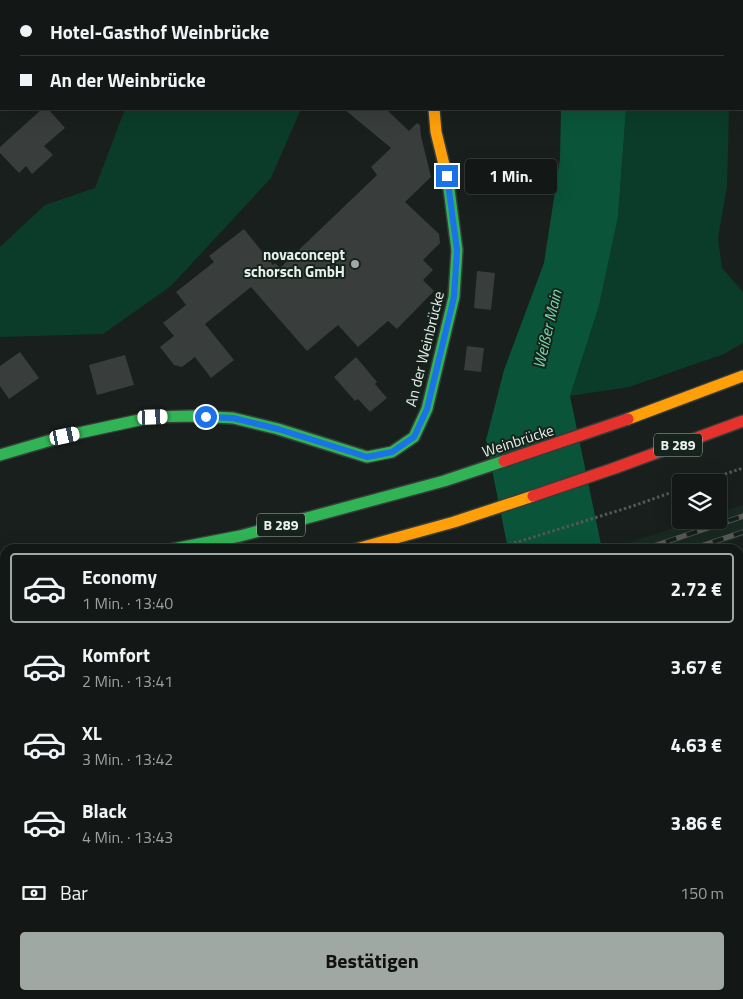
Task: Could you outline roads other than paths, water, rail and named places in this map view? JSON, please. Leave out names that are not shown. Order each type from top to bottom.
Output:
[{"type":"main road","name":"An der Weinbrücke","points":[[0,455],[65,436],[153,417],[233,418],[278,429],[367,457],[392,452],[414,437],[427,409],[455,287],[457,250],[447,176],[436,132],[434,110]]},
{"type":"main road","name":"Weinbrücke","points":[[198,544],[240,536],[444,481],[601,429],[743,376]]},
{"type":"main road","name":"B 289","points":[[374,544],[454,522],[615,468],[743,422]]},
{"type":"water","name":"Weißer Main","points":[[561,110],[626,110],[618,217],[599,306],[570,396],[601,544],[507,544],[486,440],[504,370],[544,263],[560,159]]},
{"type":"railway","points":[[660,544],[743,516]]},
{"type":"railway","points":[[707,544],[743,532]]},
{"type":"place","name":"novaconcept schorsch GmbH","points":[[355,264]]}]
